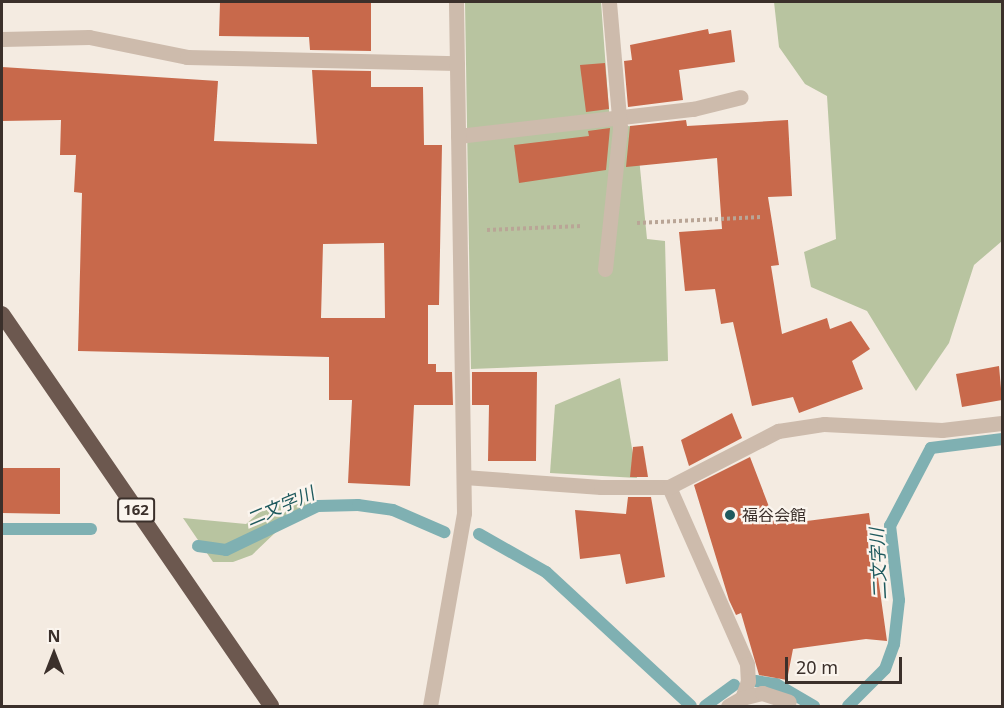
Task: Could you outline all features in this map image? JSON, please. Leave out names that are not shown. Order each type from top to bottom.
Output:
[{"type":"highway","name":"162","points":[[2,314],[271,706]]},
{"type":"street","points":[[430,706],[456,571],[464,513],[456,2]]},
{"type":"street","points":[[605,269],[619,118],[609,2]]},
{"type":"street","points":[[2,39],[89,37],[187,57],[457,63]]},
{"type":"street","points":[[458,136],[693,109],[741,97]]},
{"type":"street","points":[[464,477],[601,488],[669,488],[778,431],[824,424],[942,430],[1002,423]]},
{"type":"street","points":[[669,488],[747,664],[748,681],[742,698]]},
{"type":"street","points":[[728,706],[742,698],[762,693],[789,702]]},
{"type":"green space","points":[[465,2],[601,2],[610,124],[636,127],[647,239],[665,241],[668,361],[471,369]]},
{"type":"green space","points":[[774,2],[1002,2],[1002,241],[974,265],[949,343],[916,391],[867,311],[811,287],[804,252],[836,239],[827,96],[805,84],[779,47]]},
{"type":"green space","points":[[620,378],[637,478],[550,473],[555,405]]},
{"type":"green space","points":[[272,501],[322,502],[323,508],[277,531],[252,555],[233,562],[213,562],[183,518],[246,524]]},
{"type":"building","points":[[220,2],[371,2],[371,51],[310,50],[309,37],[219,36]]},
{"type":"building","points":[[708,29],[709,34],[731,30],[735,62],[679,70],[683,100],[628,107],[624,61],[632,60],[630,45]]},
{"type":"building","points":[[605,63],[609,109],[586,112],[580,65]]},
{"type":"building","points":[[2,67],[218,81],[214,141],[317,144],[312,70],[371,71],[371,87],[423,87],[424,145],[442,145],[439,305],[428,305],[428,364],[436,364],[436,372],[452,372],[453,405],[414,405],[410,486],[348,483],[352,400],[329,400],[329,357],[78,351],[82,193],[74,192],[76,155],[60,155],[61,120],[2,121]],"holes":[[[384,243],[385,318],[321,318],[323,244]]]},
{"type":"building","points":[[686,120],[687,126],[788,120],[792,196],[768,197],[779,265],[771,266],[782,334],[827,318],[830,329],[851,321],[870,349],[852,361],[863,389],[799,413],[793,397],[752,406],[733,322],[721,324],[715,289],[685,291],[679,232],[722,229],[717,158],[626,167],[630,126]]},
{"type":"building","points":[[610,128],[606,170],[519,183],[514,145],[589,136],[588,131]]},
{"type":"building","points":[[999,366],[1002,400],[962,407],[956,374]]},
{"type":"building","points":[[472,372],[537,372],[536,461],[488,461],[489,405],[472,405]]},
{"type":"building","points":[[732,413],[742,438],[689,466],[681,440]]},
{"type":"building","points":[[643,446],[648,477],[630,477],[633,447]]},
{"type":"building","points":[[750,457],[776,525],[795,515],[799,522],[869,513],[887,641],[866,639],[793,649],[787,680],[759,675],[741,613],[736,615],[729,600],[694,485]]},
{"type":"building","points":[[2,468],[60,468],[60,514],[2,513]]},
{"type":"building","points":[[628,497],[651,497],[665,577],[626,584],[620,554],[580,559],[575,510],[626,514]]},
{"type":"waterway","name":"二文字川","points":[[848,706],[885,669],[894,644],[899,600],[890,526],[931,448],[1002,439]]},
{"type":"waterway","name":"二文字川","points":[[198,546],[226,550],[318,506],[358,505],[393,510],[444,532]]},
{"type":"waterway","name":"二文字川","points":[[2,529],[91,529]]},
{"type":"waterway","name":"二文字川","points":[[479,534],[546,572],[691,706]]},
{"type":"waterway","name":"二文字川","points":[[756,681],[776,684],[814,706]]},
{"type":"waterway","name":"二文字川","points":[[705,706],[734,685]]},
{"type":"place","name":"福谷会館","points":[[730,515]]}]
